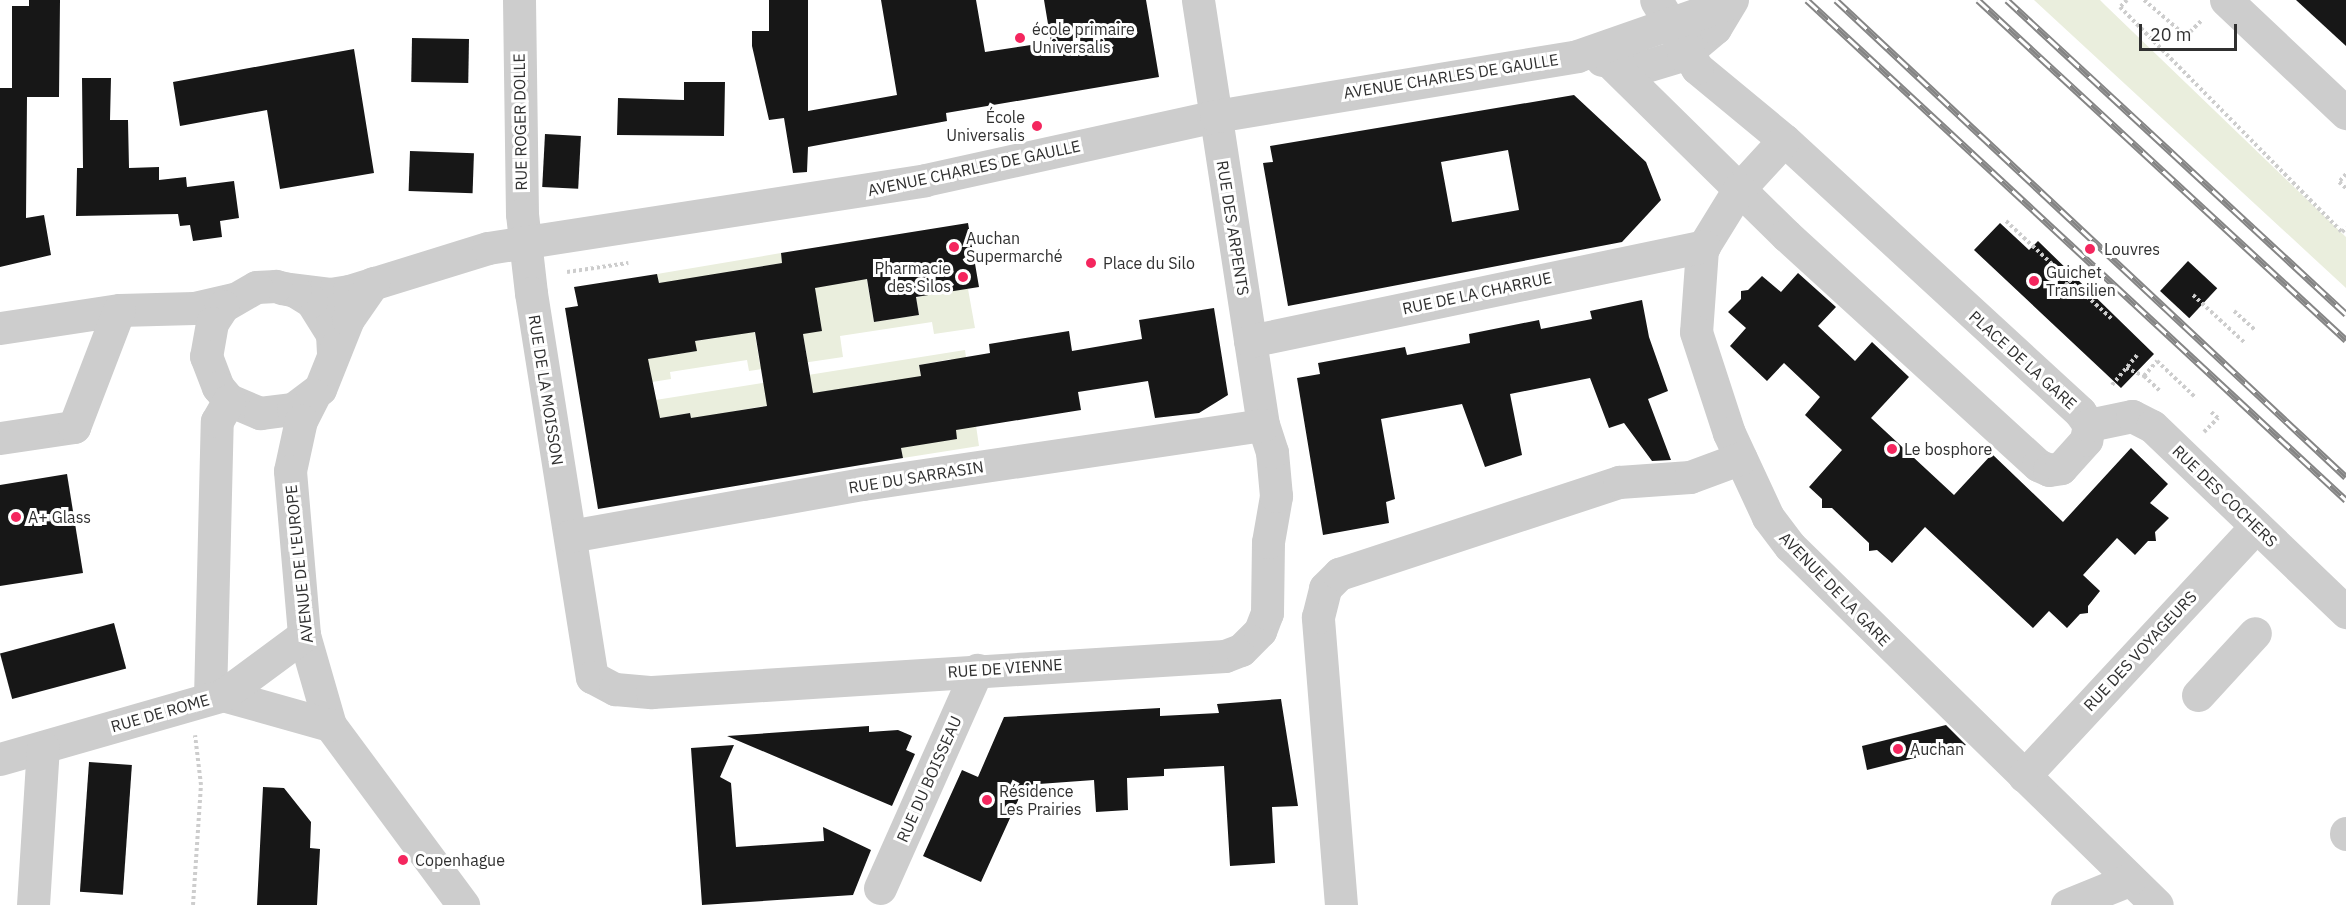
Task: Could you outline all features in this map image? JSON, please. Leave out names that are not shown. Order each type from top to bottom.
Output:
[{"type":"street","name":"RUE ROGER DOLLE","points":[[519,0],[525,243]]},
{"type":"street","name":"RUE DES ARPENTS","points":[[1198,0],[1250,341]]},
{"type":"street","points":[[1577,56],[1658,18],[1730,2]]},
{"type":"street","points":[[1577,56],[1621,64],[1668,62],[1687,52],[1715,28],[1730,2]]},
{"type":"street","points":[[2217,7],[2346,113]]},
{"type":"street","points":[[1621,64],[1658,18]]},
{"type":"street","name":"PLACE DE LA GARE","points":[[1658,18],[1710,81],[1784,140],[2080,412],[2089,425],[2086,440],[2061,468],[2049,470],[2038,465],[1739,189]]},
{"type":"street","name":"AVENUE CHARLES DE GAULLE","points":[[281,288],[330,294],[488,248],[924,180],[1216,116],[1577,56]]},
{"type":"street","points":[[1621,64],[1644,96],[1739,189]]},
{"type":"street","name":"AVENUE DE LA GARE","points":[[1784,140],[1739,189],[1704,246],[1696,332],[1741,458],[1768,517],[1790,546],[2157,905]]},
{"type":"street","name":"RUE DE LA MOISSON","points":[[525,243],[570,536]]},
{"type":"street","name":"RUE DE LA CHARRUE","points":[[1250,341],[1704,246]]},
{"type":"street","points":[[333,353],[348,319],[373,283]]},
{"type":"street","points":[[0,328],[135,310],[194,308],[233,298],[256,287],[281,288],[311,301],[324,316],[332,334],[333,353],[330,372],[314,395],[293,409],[277,414],[237,404],[210,372],[188,335],[135,310]]},
{"type":"street","points":[[210,372],[207,339],[212,322],[233,298]]},
{"type":"street","points":[[0,438],[74,427],[135,310]]},
{"type":"street","name":"RUE DE VIENNE","points":[[570,536],[592,677],[615,689],[652,692],[1225,656],[1241,650],[1260,631],[1267,613],[1268,542],[1276,496],[1272,452],[1263,424],[1250,341]]},
{"type":"street","name":"AVENUE DE L'EUROPE","points":[[314,395],[301,420],[290,471],[304,635],[330,725]]},
{"type":"street","points":[[237,404],[218,421],[208,699],[330,725],[463,905]]},
{"type":"street","name":"AVENUE DE L'EUROPE","points":[[237,404],[268,433],[290,471]]},
{"type":"street","name":"RUE DES COCHERS","points":[[2089,425],[2132,416],[2152,426],[2346,612]]},
{"type":"street","name":"RUE DU SARRASIN","points":[[570,536],[863,484],[1263,424]]},
{"type":"street","points":[[1341,905],[1318,617],[1325,588],[1339,574],[1619,482],[1690,477],[1741,458]]},
{"type":"street","name":"RUE DES VOYAGEURS","points":[[2024,776],[2256,526]]},
{"type":"street","points":[[2198,695],[2255,633]]},
{"type":"street","name":"RUE DE ROME","points":[[0,759],[208,699],[304,635]]},
{"type":"street","name":"RUE DU BOISSEAU","points":[[879,888],[977,670]]},
{"type":"street","points":[[33,905],[43,747]]},
{"type":"street","points":[[2067,905],[2129,880]]},
{"type":"path","points":[[2127,0],[2120,7],[2342,232],[2346,228]]},
{"type":"path","points":[[2144,0],[2186,36],[2217,7]]},
{"type":"path","points":[[2346,174],[2339,182],[2346,188]]},
{"type":"path","points":[[2006,221],[2112,319]]},
{"type":"path","points":[[2066,285],[2069,280]]},
{"type":"path","points":[[2193,295],[2245,343]]},
{"type":"path","points":[[2234,311],[2255,330]]},
{"type":"path","points":[[2131,362],[2137,355]]},
{"type":"path","points":[[2144,376],[2157,361],[2196,398]]},
{"type":"path","points":[[2203,433],[2218,418],[2210,411]]},
{"type":"path","points":[[193,905],[208,699]]},
{"type":"green space","points":[[2034,0],[2100,0],[2346,237],[2346,288]]},
{"type":"green space","points":[[860,240],[874,322],[919,315],[916,298],[922,296],[921,287],[968,289],[975,328],[934,334],[932,322],[840,336],[843,357],[749,371],[747,360],[670,372],[671,379],[595,391],[611,365],[696,351],[695,341],[718,338],[711,301],[659,283],[657,274],[781,253],[782,263],[732,271],[749,298],[760,365],[807,357],[803,334],[827,246]]},
{"type":"green space","points":[[965,350],[979,446],[903,458],[901,448],[953,373],[951,359],[919,365],[923,387],[890,381],[798,396],[783,379]]},
{"type":"green space","points":[[768,382],[770,405],[725,413],[692,425],[690,413],[660,418],[643,402]]},
{"type":"building","points":[[29,0],[60,0],[59,97],[27,97],[26,218],[44,215],[51,255],[0,267],[0,88],[12,88],[12,6],[29,6]]},
{"type":"building","name":"école primaire Universalis","points":[[769,0],[808,0],[808,111],[897,95],[881,0],[976,0],[985,52],[1051,42],[1044,0],[1146,0],[1159,77],[946,113],[947,121],[808,147],[807,172],[793,173],[784,118],[769,120],[752,46],[752,31],[769,31]]},
{"type":"building","points":[[2296,0],[2346,0],[2346,46]]},
{"type":"building","points":[[412,38],[469,39],[468,83],[411,82]]},
{"type":"building","points":[[354,49],[374,173],[280,189],[267,110],[180,126],[173,82]]},
{"type":"building","points":[[82,78],[111,78],[110,120],[128,120],[129,168],[159,167],[159,180],[186,177],[187,187],[234,181],[239,218],[220,221],[222,237],[193,241],[190,225],[180,226],[178,214],[76,216],[77,168],[83,168]]},
{"type":"building","points":[[684,82],[725,82],[724,136],[617,135],[618,98],[684,100]]},
{"type":"building","points":[[1574,95],[1646,162],[1661,200],[1622,242],[1288,306],[1263,163],[1273,162],[1270,146]],"holes":[[[1508,150],[1519,210],[1452,222],[1441,162]]]},
{"type":"building","points":[[545,134],[581,136],[578,189],[542,187]]},
{"type":"building","points":[[410,151],[474,153],[473,193],[409,191]]},
{"type":"building","points":[[968,223],[979,287],[916,297],[919,315],[874,322],[867,279],[815,288],[822,331],[803,334],[813,393],[921,376],[919,365],[990,353],[989,344],[1069,331],[1072,351],[1142,339],[1139,320],[1214,308],[1228,395],[1199,413],[1155,418],[1148,381],[1078,392],[1081,410],[956,430],[957,439],[901,448],[903,458],[598,509],[565,308],[578,306],[574,287],[657,274],[659,283],[782,263],[781,253]],"holes":[[[755,332],[767,406],[691,418],[690,413],[660,418],[648,359],[697,351],[695,341]]]},
{"type":"building","name":"Louvres","points":[[2000,223],[2029,250],[2038,241],[2154,354],[2121,388],[1974,250]]},
{"type":"building","points":[[2188,261],[2217,288],[2189,318],[2160,291]]},
{"type":"building","points":[[1798,273],[1836,307],[1818,326],[1855,361],[1872,342],[1909,377],[1871,418],[1954,495],[1992,454],[2063,522],[2131,448],[2168,484],[2150,503],[2169,518],[2155,532],[2156,541],[2148,541],[2135,555],[2117,538],[2083,575],[2100,591],[2088,606],[2088,613],[2080,614],[2067,628],[2049,611],[2033,628],[1925,527],[1892,563],[1877,550],[1869,551],[1869,543],[1832,508],[1822,508],[1822,499],[1809,487],[1842,450],[1805,415],[1820,397],[1784,363],[1767,381],[1730,346],[1746,328],[1728,312],[1741,299],[1741,291],[1748,290],[1762,276],[1781,292]]},
{"type":"building","points":[[1642,300],[1649,337],[1668,391],[1648,399],[1671,460],[1652,461],[1624,423],[1609,428],[1590,378],[1510,394],[1522,455],[1485,467],[1462,404],[1381,419],[1395,499],[1386,502],[1389,523],[1323,535],[1297,378],[1320,374],[1318,363],[1405,347],[1407,355],[1470,343],[1469,334],[1539,320],[1541,329],[1592,319],[1590,311]]},
{"type":"building","points":[[67,474],[83,573],[0,586],[0,485]]},
{"type":"building","points":[[114,623],[126,668],[12,699],[0,654]]},
{"type":"building","name":"Résidence Les Prairies","points":[[1281,699],[1298,806],[1272,807],[1275,863],[1230,866],[1224,766],[1164,769],[1164,776],[1127,778],[1128,810],[1096,812],[1094,780],[1025,785],[981,882],[923,856],[962,770],[978,777],[1004,717],[1160,708],[1160,716],[1219,713],[1217,704]]},
{"type":"building","name":"Auchan","points":[[1946,725],[1966,745],[1867,770],[1862,746]]},
{"type":"building","points":[[869,726],[869,732],[898,730],[912,736],[906,750],[915,754],[892,806],[727,736]]},
{"type":"building","points":[[734,745],[720,777],[731,783],[736,847],[824,841],[823,827],[871,850],[853,895],[702,905],[691,748]]},
{"type":"building","points":[[89,762],[132,765],[123,895],[80,892]]},
{"type":"building","points":[[263,787],[284,788],[311,822],[310,848],[320,849],[317,905],[257,905]]},
{"type":"railway","points":[[1807,0],[2346,500]]},
{"type":"railway","points":[[1836,0],[2346,477]]},
{"type":"railway","points":[[1978,0],[2346,340]]},
{"type":"railway","points":[[2007,0],[2346,314]]},
{"type":"place","name":"école primaire Universalis","points":[[1020,38]]},
{"type":"place","name":"École Universalis","points":[[1037,126]]},
{"type":"place","name":"Auchan Supermarché","points":[[954,247]]},
{"type":"place","name":"Louvres","points":[[2090,249]]},
{"type":"place","name":"Place du Silo","points":[[1091,263]]},
{"type":"place","name":"Pharmacie des Silos","points":[[963,277]]},
{"type":"place","name":"Guichet Transilien","points":[[2034,281]]},
{"type":"place","name":"Le bosphore","points":[[1892,449]]},
{"type":"place","name":"A+ Glass","points":[[16,517]]},
{"type":"place","name":"Auchan","points":[[1898,749]]},
{"type":"place","name":"Résidence Les Prairies","points":[[987,800]]},
{"type":"place","name":"Copenhague","points":[[403,860]]}]
